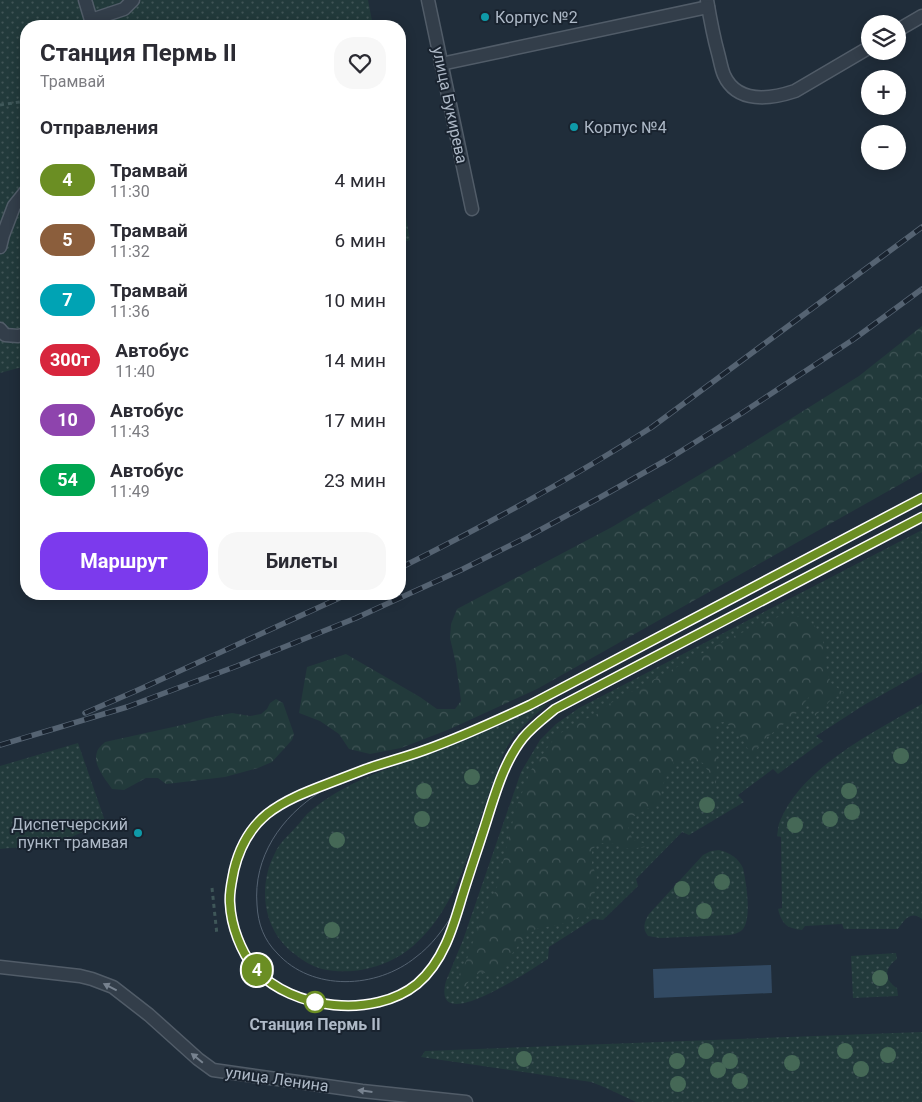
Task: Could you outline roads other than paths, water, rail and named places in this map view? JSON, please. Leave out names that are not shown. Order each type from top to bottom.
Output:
[{"type":"lane","points":[[84,0],[91,20]]},
{"type":"lane","points":[[98,20],[124,8],[133,0]]},
{"type":"lane","name":"улица Букирева","points":[[428,0],[472,209]]},
{"type":"lane","points":[[441,64],[707,3],[714,38],[725,76],[738,92],[749,96],[766,98],[783,96],[795,91],[861,51]]},
{"type":"lane","points":[[906,25],[922,16]]},
{"type":"lane","points":[[0,247],[14,206],[20,199]]},
{"type":"lane","points":[[0,329],[5,335],[20,336]]},
{"type":"lane","name":"улица Ленина","points":[[0,967],[80,976],[113,988],[149,1015],[213,1070],[354,1090],[466,1102]]},
{"type":"water","points":[[771,965],[772,993],[654,998],[653,969]]},
{"type":"tram line","points":[[922,498],[530,705],[452,740],[360,771],[299,795],[270,811],[251,833],[241,851],[234,871],[231,891],[231,912],[235,933],[243,952],[255,969],[271,983],[290,994],[311,1001],[333,1005],[356,1006],[378,1002],[399,995],[417,984],[434,966],[446,944],[500,779],[510,757],[523,738],[535,726],[555,709],[922,517]]},
{"type":"tram line","name":"4","points":[[922,498],[530,705],[427,750],[367,769],[294,797],[265,815],[247,838],[241,850],[232,881],[230,902],[236,934],[255,968],[278,987],[292,994],[304,999],[334,1005],[350,1006],[379,1002],[392,998],[416,985],[433,966],[447,940],[506,767],[524,737],[537,724],[555,709],[922,517]]},
{"type":"tram line","points":[[320,792],[293,813],[272,840],[265,855],[257,887],[257,905],[262,931],[272,948],[291,966],[308,975],[326,980],[345,982],[383,975],[400,968],[427,948],[453,914]]},
{"type":"railway","points":[[406,565],[528,501],[652,427],[922,227]]},
{"type":"railway","points":[[406,595],[529,536],[670,458],[854,339],[922,289]]},
{"type":"railway","points":[[85,713],[335,600]]},
{"type":"railway","points":[[0,745],[127,707],[237,666],[395,600]]},
{"type":"place","name":"Корпус №2","points":[[485,17]]},
{"type":"place","name":"Корпус №4","points":[[574,127]]},
{"type":"place","name":"Диспетчерский пункт трамвая","points":[[138,833]]},
{"type":"place","name":"Станция Пермь II","points":[[315,1002]]}]
